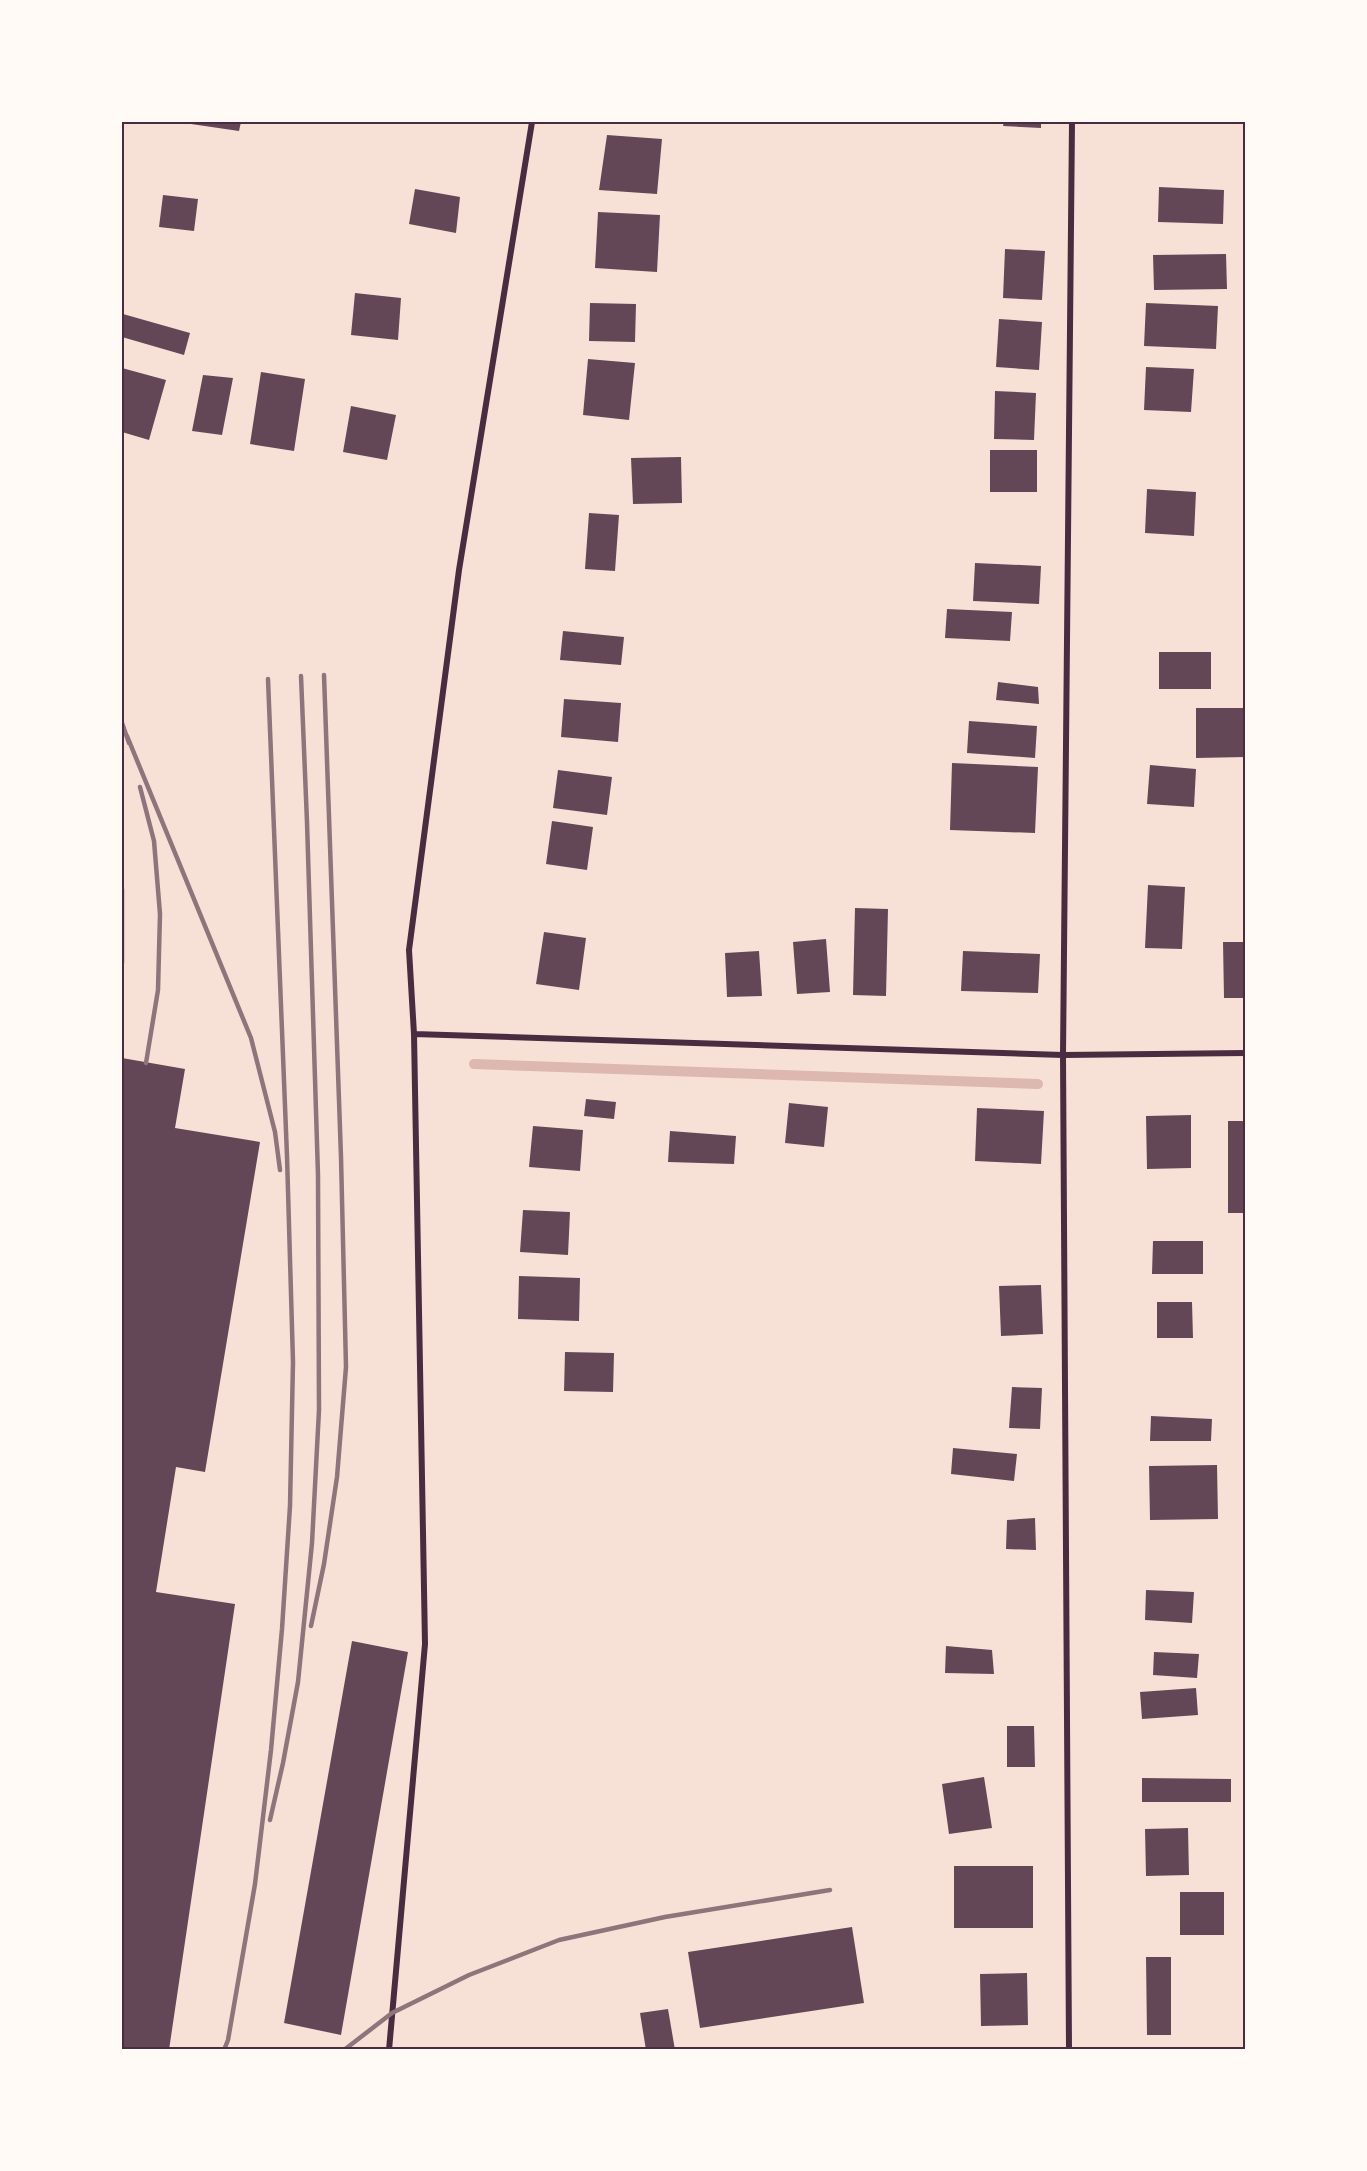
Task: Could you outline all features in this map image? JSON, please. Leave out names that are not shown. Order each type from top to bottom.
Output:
[{"type":"street","points":[[389,2049],[425,1644],[414,1034],[409,950],[459,570],[532,122]]},
{"type":"street","points":[[1069,2049],[1063,1055],[1072,122]]},
{"type":"street","points":[[414,1034],[1063,1055],[1245,1053]]},
{"type":"building","points":[[191,122],[241,122],[239,131],[191,124]]},
{"type":"building","points":[[1004,122],[1041,122],[1041,128],[1003,126]]},
{"type":"building","points":[[607,135],[662,139],[657,194],[599,190]]},
{"type":"building","points":[[1159,187],[1224,190],[1223,224],[1158,222]]},
{"type":"building","points":[[415,189],[460,197],[456,233],[409,224]]},
{"type":"building","points":[[163,195],[198,199],[194,231],[159,227]]},
{"type":"building","points":[[598,212],[660,215],[657,272],[595,268]]},
{"type":"building","points":[[1005,249],[1045,251],[1042,300],[1003,298]]},
{"type":"building","points":[[1226,254],[1227,289],[1154,290],[1153,255]]},
{"type":"building","points":[[355,293],[401,298],[398,340],[351,335]]},
{"type":"building","points":[[590,303],[636,304],[635,342],[589,341]]},
{"type":"building","points":[[1146,303],[1218,306],[1216,349],[1144,346]]},
{"type":"building","points":[[123,314],[190,333],[184,355],[122,337]]},
{"type":"building","points":[[999,319],[1042,322],[1039,370],[996,367]]},
{"type":"building","points":[[588,359],[635,363],[629,420],[583,415]]},
{"type":"building","points":[[1146,367],[1194,369],[1191,412],[1144,410]]},
{"type":"building","points":[[122,368],[166,380],[149,440],[122,432]]},
{"type":"building","points":[[261,372],[305,379],[294,451],[250,444]]},
{"type":"building","points":[[203,375],[233,378],[222,435],[192,431]]},
{"type":"building","points":[[995,391],[1036,393],[1034,440],[994,439]]},
{"type":"building","points":[[351,406],[396,415],[387,460],[343,452]]},
{"type":"building","points":[[990,450],[1037,450],[1037,492],[990,492]]},
{"type":"building","points":[[681,457],[682,503],[633,504],[631,458]]},
{"type":"building","points":[[1147,489],[1196,492],[1194,536],[1145,533]]},
{"type":"building","points":[[589,513],[619,515],[615,571],[585,569]]},
{"type":"building","points":[[975,563],[1041,566],[1039,604],[973,601]]},
{"type":"building","points":[[947,609],[1012,612],[1010,641],[945,638]]},
{"type":"building","points":[[563,631],[624,637],[621,665],[560,660]]},
{"type":"building","points":[[1159,652],[1211,652],[1211,689],[1159,689]]},
{"type":"building","points":[[998,682],[1038,687],[1039,704],[996,700]]},
{"type":"building","points":[[564,699],[621,703],[618,742],[561,737]]},
{"type":"building","points":[[1196,708],[1246,708],[1246,757],[1196,758]]},
{"type":"building","points":[[969,721],[1037,726],[1035,758],[967,753]]},
{"type":"building","points":[[952,763],[1038,767],[1035,833],[950,830]]},
{"type":"building","points":[[1150,765],[1196,769],[1194,807],[1147,804]]},
{"type":"building","points":[[558,770],[612,777],[607,815],[553,808]]},
{"type":"building","points":[[552,821],[593,827],[587,870],[546,864]]},
{"type":"building","points":[[1148,885],[1185,887],[1182,949],[1145,948]]},
{"type":"building","points":[[855,908],[888,909],[886,996],[853,995]]},
{"type":"building","points":[[544,932],[586,938],[579,990],[536,984]]},
{"type":"building","points":[[826,939],[830,992],[797,994],[793,942]]},
{"type":"building","points":[[1223,942],[1246,942],[1246,998],[1224,998]]},
{"type":"building","points":[[759,951],[762,996],[727,997],[725,953]]},
{"type":"building","points":[[963,951],[1040,954],[1038,993],[961,991]]},
{"type":"building","points":[[122,1058],[185,1069],[175,1128],[260,1142],[205,1472],[176,1467],[156,1592],[235,1604],[169,2050],[122,2050]]},
{"type":"building","points":[[586,1099],[616,1102],[614,1119],[584,1116]]},
{"type":"building","points":[[789,1103],[828,1107],[824,1147],[785,1143]]},
{"type":"building","points":[[977,1108],[1044,1111],[1041,1164],[975,1161]]},
{"type":"building","points":[[1191,1115],[1191,1168],[1147,1169],[1146,1116]]},
{"type":"building","points":[[1228,1121],[1246,1121],[1246,1213],[1228,1213]]},
{"type":"building","points":[[533,1126],[583,1130],[580,1171],[529,1167]]},
{"type":"building","points":[[670,1131],[736,1136],[734,1164],[668,1162]]},
{"type":"building","points":[[523,1210],[570,1212],[568,1255],[520,1252]]},
{"type":"building","points":[[1153,1241],[1203,1241],[1203,1274],[1152,1274]]},
{"type":"building","points":[[519,1276],[580,1278],[579,1321],[518,1319]]},
{"type":"building","points":[[1041,1285],[1043,1334],[1001,1336],[999,1286]]},
{"type":"building","points":[[1157,1302],[1192,1302],[1193,1338],[1157,1338]]},
{"type":"building","points":[[565,1352],[614,1353],[613,1392],[564,1391]]},
{"type":"building","points":[[1012,1387],[1042,1388],[1040,1429],[1009,1428]]},
{"type":"building","points":[[1151,1416],[1212,1419],[1211,1441],[1150,1441]]},
{"type":"building","points":[[953,1448],[1017,1454],[1014,1481],[951,1474]]},
{"type":"building","points":[[1217,1465],[1218,1519],[1150,1520],[1149,1466]]},
{"type":"building","points":[[1035,1518],[1036,1550],[1006,1549],[1007,1520]]},
{"type":"building","points":[[1146,1590],[1194,1592],[1192,1623],[1145,1620]]},
{"type":"building","points":[[352,1641],[408,1652],[341,2035],[284,2023]]},
{"type":"building","points":[[946,1646],[992,1650],[994,1674],[945,1673]]},
{"type":"building","points":[[1154,1652],[1199,1654],[1197,1678],[1153,1675]]},
{"type":"building","points":[[1196,1688],[1198,1715],[1142,1719],[1140,1692]]},
{"type":"building","points":[[1007,1726],[1034,1726],[1035,1767],[1007,1767]]},
{"type":"building","points":[[984,1777],[992,1828],[949,1834],[942,1784]]},
{"type":"building","points":[[1142,1778],[1231,1779],[1231,1802],[1142,1802]]},
{"type":"building","points":[[1188,1828],[1189,1875],[1146,1876],[1145,1829]]},
{"type":"building","points":[[954,1866],[1033,1866],[1033,1928],[954,1928]]},
{"type":"building","points":[[1180,1892],[1224,1892],[1224,1935],[1180,1935]]},
{"type":"building","points":[[852,1927],[864,2003],[700,2028],[688,1952]]},
{"type":"building","points":[[1146,1957],[1171,1957],[1171,2035],[1147,2035]]},
{"type":"building","points":[[1027,1973],[1028,2025],[981,2026],[980,1974]]},
{"type":"building","points":[[668,2009],[675,2050],[646,2050],[640,2013]]},
{"type":"waterway","points":[[474,1064],[1038,1084]]},
{"type":"railway","points":[[311,1626],[324,1564],[337,1477],[346,1367],[324,675]]},
{"type":"railway","points":[[270,1820],[298,1682],[312,1543],[319,1410],[318,1175],[301,676]]},
{"type":"railway","points":[[224,2050],[228,2040],[255,1884],[271,1750],[290,1506],[293,1362],[268,679]]},
{"type":"railway","points":[[122,723],[129,743]]},
{"type":"railway","points":[[127,736],[251,1038],[275,1132],[280,1170]]},
{"type":"railway","points":[[140,787],[154,841],[160,914],[158,990],[146,1063]]},
{"type":"railway","points":[[122,889],[122,963]]},
{"type":"railway","points":[[344,2050],[392,2013],[469,1975],[559,1940],[665,1917],[830,1890]]}]
